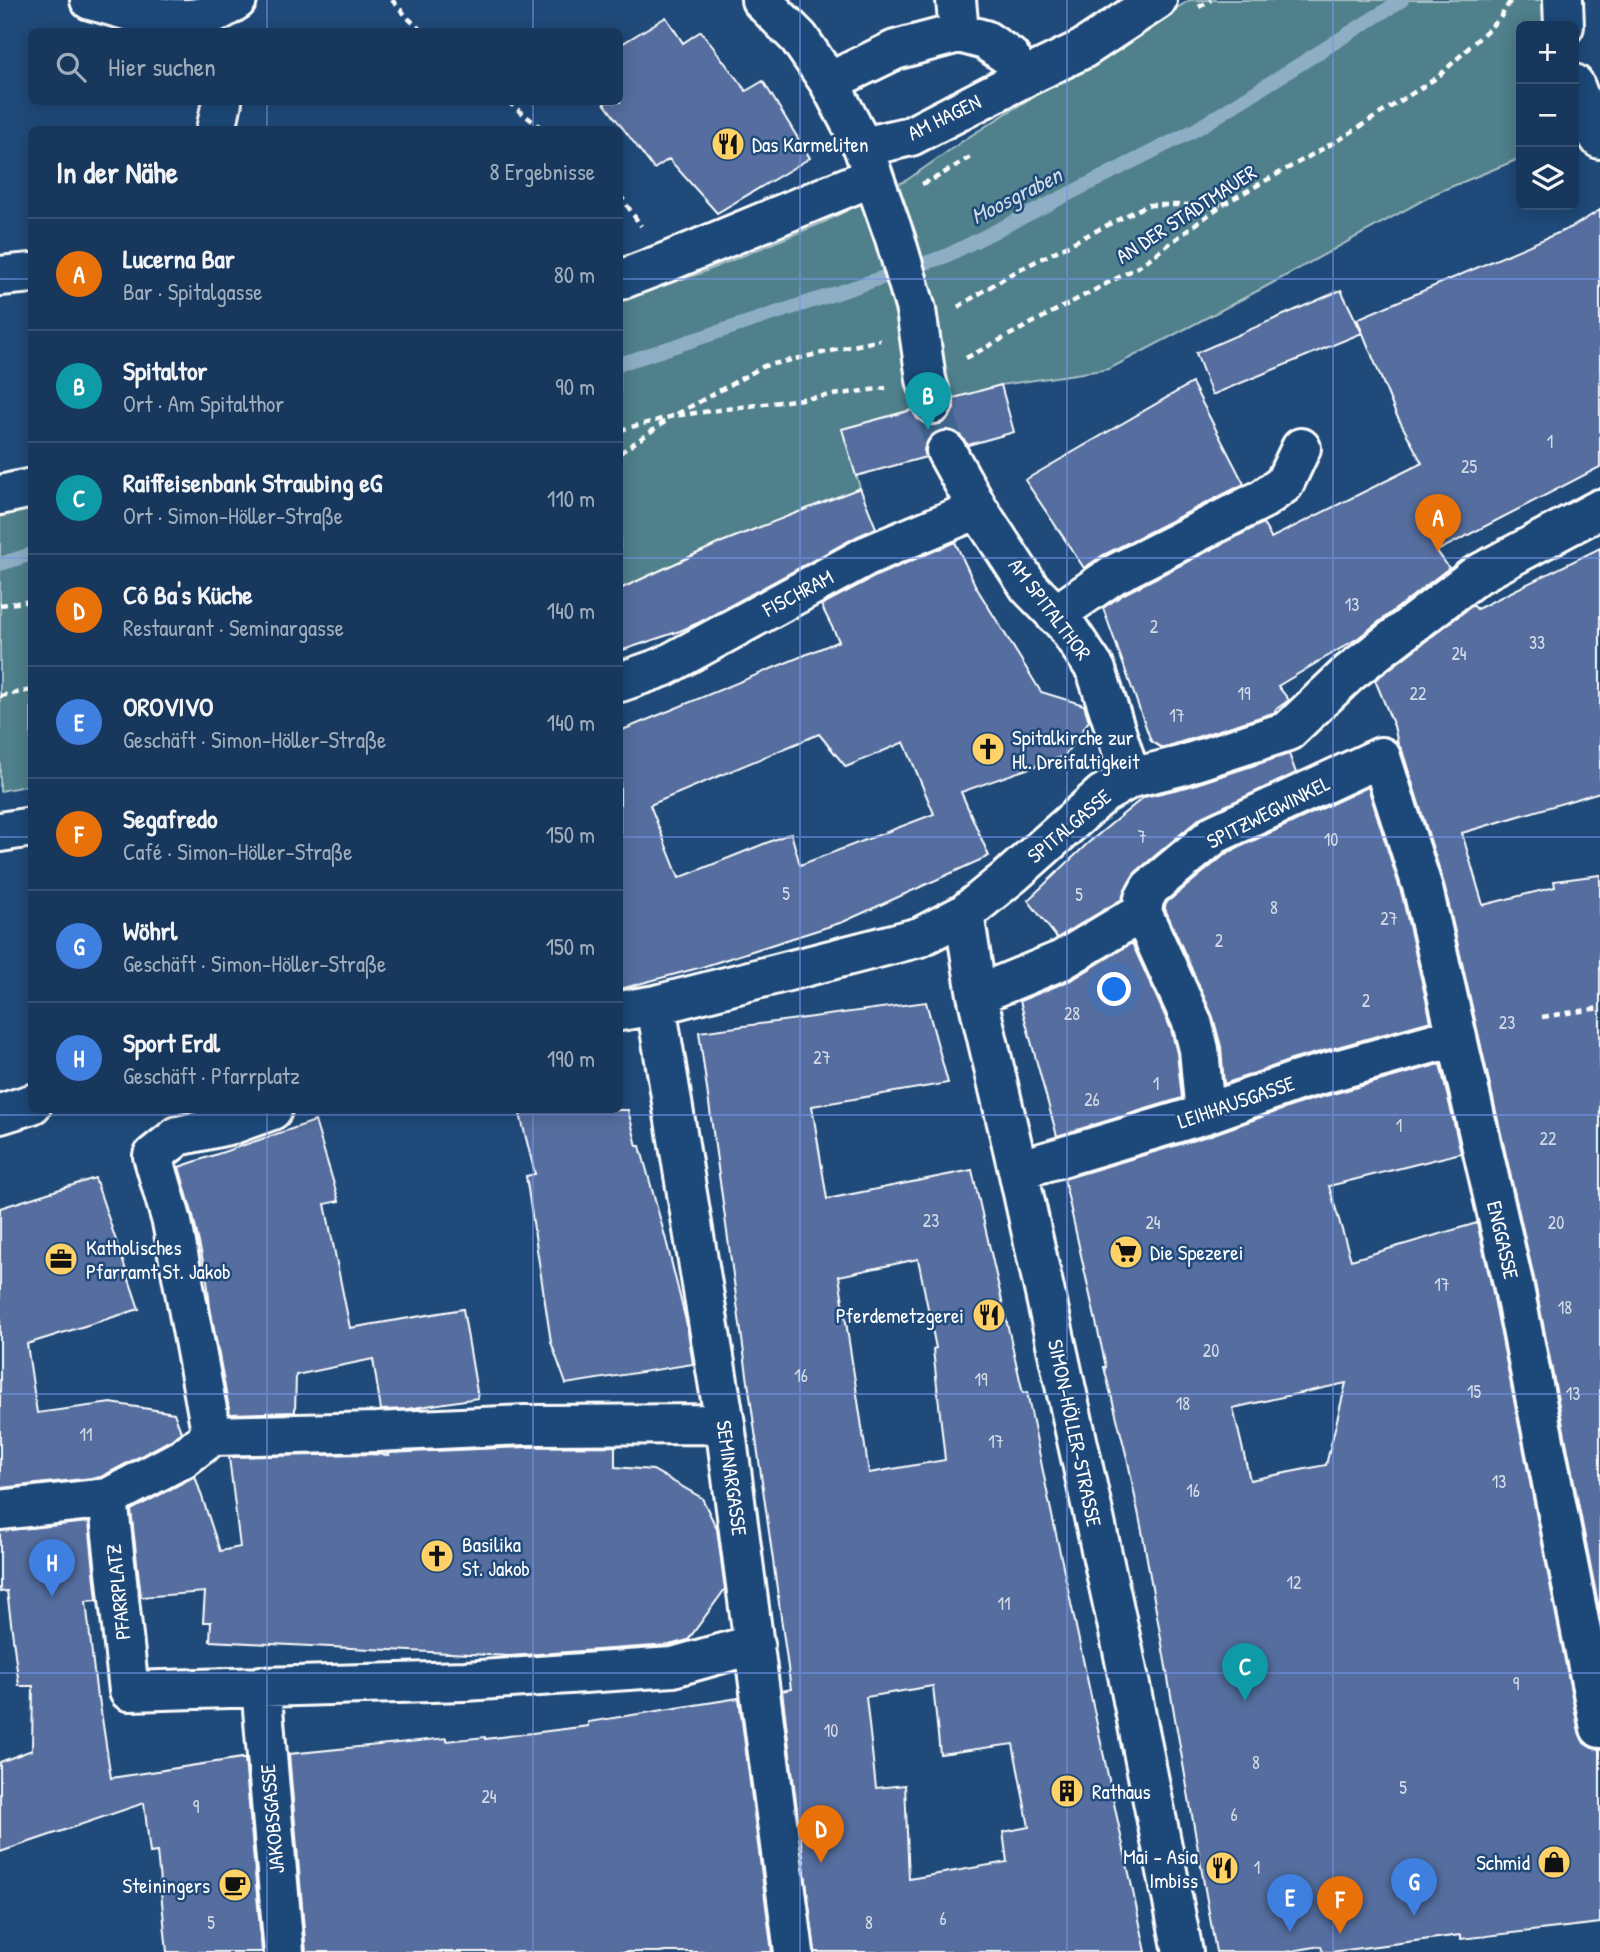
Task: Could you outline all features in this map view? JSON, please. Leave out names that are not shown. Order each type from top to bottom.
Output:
[{"type":"street","points":[[90,0],[167,18],[229,14]]},
{"type":"street","points":[[761,0],[799,38],[829,82],[868,162],[895,238],[918,321],[929,392]]},
{"type":"street","name":"AM HAGEN","points":[[623,279],[667,262],[868,162],[911,136],[1083,49],[1157,0]]},
{"type":"street","points":[[1563,0],[1564,21]]},
{"type":"street","points":[[829,82],[957,17],[1010,57],[1023,78]]},
{"type":"street","points":[[1579,97],[1589,122],[1600,139]]},
{"type":"street","points":[[217,126],[221,105]]},
{"type":"street","points":[[623,258],[667,262]]},
{"type":"street","points":[[0,276],[28,273]]},
{"type":"street","points":[[1055,614],[1113,575],[1263,499],[1284,484],[1301,449]]},
{"type":"street","name":"AM SPITALTHOR","points":[[946,451],[978,509],[1029,587],[1065,624],[1096,670],[1131,778]]},
{"type":"street","points":[[0,495],[28,489]]},
{"type":"street","name":"FISCHRAM","points":[[623,681],[663,667],[866,556],[978,509]]},
{"type":"street","name":"SPITALGASSE","points":[[638,1008],[920,937],[964,914],[1103,794],[1131,778],[1180,766],[1288,731],[1349,673],[1475,576],[1600,509]]},
{"type":"street","name":"SPITZWEGWINKEL","points":[[1142,912],[1144,899],[1150,888],[1215,834],[1381,757]]},
{"type":"street","name":"ENGGASSE","points":[[1381,757],[1423,889],[1513,1283],[1600,1728]]},
{"type":"street","points":[[0,832],[28,828]]},
{"type":"street","points":[[976,995],[1062,961],[1142,912],[1192,1022],[1199,1049],[1205,1114]]},
{"type":"street","name":"SIMON-HÖLLER-STRASSE","points":[[964,914],[976,995],[1018,1170],[1123,1650],[1183,1952]]},
{"type":"street","name":"SEMINARGASSE","points":[[638,1008],[725,1424],[794,1952]]},
{"type":"street","name":"LEIHHAUSGASSE","points":[[1018,1170],[1205,1114],[1297,1081],[1455,1037]]},
{"type":"street","points":[[0,1114],[28,1105]]},
{"type":"street","points":[[212,1436],[172,1222],[153,1156],[178,1136],[233,1124],[264,1113]]},
{"type":"street","points":[[0,1510],[108,1498],[183,1458],[212,1436],[526,1425],[725,1424]]},
{"type":"street","name":"PFARRPLATZ","points":[[108,1498],[129,1691],[466,1681],[673,1667],[755,1644]]},
{"type":"street","name":"JAKOBSGASSE","points":[[261,1686],[284,1952]]},
{"type":"path","points":[[392,0],[419,28]]},
{"type":"path","name":"AN DER STADTMAUER","points":[[673,416],[876,389],[929,392],[1138,267],[1222,205],[1342,138],[1438,77],[1500,18],[1511,0]]},
{"type":"path","points":[[512,105],[539,126]]},
{"type":"path","points":[[623,451],[673,416],[764,366],[918,321],[1147,205],[1222,205]]},
{"type":"path","points":[[623,429],[673,416]]},
{"type":"path","points":[[0,606],[28,602]]},
{"type":"path","points":[[0,696],[28,691]]},
{"type":"path","points":[[1542,1017],[1600,1008]]},
{"type":"green space","points":[[1190,0],[1551,0],[1553,21],[1516,21],[1516,160],[1436,193],[1109,369],[1001,385],[843,429],[860,488],[722,542],[623,588],[623,299],[701,273],[824,222],[907,180],[967,138]]},
{"type":"green space","points":[[28,501],[28,786],[0,791],[0,507]]},
{"type":"building","points":[[666,17],[683,43],[701,31],[746,91],[763,81],[810,158],[717,213],[669,159],[654,169],[605,105],[623,105],[623,43]]},
{"type":"building","points":[[1600,210],[1600,467],[1437,551],[1449,568],[1358,638],[1278,686],[1289,700],[1275,710],[1276,712],[1162,748],[1151,741],[1103,608],[1124,594],[1263,523],[1271,538],[1422,463],[1395,412],[1357,319],[1572,227]]},
{"type":"building","points":[[1341,290],[1362,333],[1212,395],[1196,353]]},
{"type":"building","points":[[1192,383],[1244,484],[1103,555],[1084,568],[1025,480]]},
{"type":"building","points":[[1001,385],[1014,432],[968,445],[957,432],[946,429],[936,432],[927,440],[924,450],[926,457],[856,476],[842,429],[912,410],[918,420],[927,425],[938,425],[949,419],[954,409],[954,398]]},
{"type":"building","points":[[860,488],[876,528],[700,622],[623,650],[623,588],[722,542]]},
{"type":"building","points":[[955,542],[976,587],[1041,692],[1084,705],[1089,721],[1064,756],[961,792],[989,856],[843,922],[702,967],[623,988],[623,730],[839,641],[821,605],[876,576]],"holes":[[[819,734],[846,767],[904,742],[934,814],[800,865],[791,833],[679,878],[650,805]]]},
{"type":"building","points":[[1600,548],[1600,792],[1462,833],[1483,905],[1555,887],[1554,881],[1600,875],[1600,1614],[1534,1278],[1444,884],[1394,726],[1375,680],[1473,605],[1477,609]]},
{"type":"building","points":[[1289,754],[1296,773],[1201,817],[1136,872],[1122,899],[1057,938],[1028,900],[1088,843],[1144,797],[1187,787]]},
{"type":"building","points":[[1368,787],[1402,895],[1431,1021],[1291,1060],[1224,1084],[1221,1047],[1213,1017],[1165,906],[1227,853]]},
{"type":"building","points":[[1132,943],[1171,1029],[1177,1053],[1182,1098],[1057,1136],[1020,1001],[1073,979]]},
{"type":"building","points":[[926,1002],[948,1083],[812,1106],[827,1199],[972,1170],[1023,1393],[1027,1392],[1146,1952],[815,1952],[782,1691],[791,1689],[699,1032]],"holes":[[[918,1259],[936,1348],[933,1349],[945,1460],[869,1473],[839,1276]],[[933,1686],[940,1754],[1013,1744],[1029,1827],[1003,1832],[1007,1862],[909,1879],[905,1785],[876,1788],[866,1697]]]},
{"type":"building","points":[[1440,1064],[1461,1153],[1329,1186],[1351,1260],[1477,1223],[1579,1732],[1584,1743],[1600,1749],[1600,1923],[1461,1939],[1461,1935],[1331,1952],[1323,1952],[1321,1946],[1286,1952],[1216,1952],[1143,1536],[1064,1179],[1211,1135],[1304,1102]],"holes":[[[1346,1383],[1326,1465],[1250,1480],[1233,1408]]]},
{"type":"building","points":[[623,1110],[628,1110],[666,1240],[687,1325],[693,1364],[566,1384],[551,1342],[526,1176],[535,1174],[520,1113],[623,1113]]},
{"type":"building","points":[[315,1121],[339,1201],[325,1204],[350,1328],[463,1309],[478,1398],[407,1409],[381,1410],[373,1359],[296,1375],[295,1412],[230,1414],[207,1279],[179,1167]]},
{"type":"building","points":[[95,1178],[139,1309],[27,1344],[37,1413],[111,1403],[174,1413],[181,1432],[101,1477],[0,1488],[0,1208]]},
{"type":"building","name":"Basilika St. Jakob","points":[[615,1446],[615,1467],[653,1470],[702,1498],[717,1529],[725,1589],[688,1640],[669,1645],[509,1656],[210,1641],[211,1622],[203,1622],[205,1592],[141,1597],[131,1510],[195,1476],[220,1551],[240,1547],[229,1457],[389,1455],[388,1453],[526,1447]]},
{"type":"building","points":[[89,1522],[97,1600],[86,1601],[97,1698],[111,1778],[245,1759],[262,1952],[167,1952],[157,1852],[150,1853],[144,1803],[0,1852],[0,1762],[32,1750],[33,1686],[19,1686],[7,1591],[0,1592],[0,1531]]},
{"type":"building","points":[[739,1698],[772,1952],[306,1952],[289,1754],[447,1738],[447,1741],[485,1739],[588,1726],[588,1722]]},
{"type":"waterway","name":"Moosgraben","points":[[623,363],[946,256],[1195,130],[1402,0]]},
{"type":"waterway","name":"Moosgraben","points":[[0,564],[28,555]]},
{"type":"tunnel","points":[[933,404],[946,451]]},
{"type":"place","name":"Das Karmeliten","points":[[728,144]]},
{"type":"place","name":"Spitaltor","points":[[928,430]]},
{"type":"place","name":"Lucerna Bar","points":[[1438,552]]},
{"type":"place","name":"Spitalkirche zur Hl. Dreifaltigkeit","points":[[988,749]]},
{"type":"place","name":"Die Spezerei","points":[[1126,1252]]},
{"type":"place","name":"Katholisches Pfarramt St. Jakob","points":[[61,1259]]},
{"type":"place","name":"Pferdemetzgerei","points":[[989,1315]]},
{"type":"place","name":"Basilika St. Jakob","points":[[437,1556]]},
{"type":"place","name":"Sport Erdl","points":[[52,1597]]},
{"type":"place","name":"Raiffeisenbank Straubing eG","points":[[1245,1701]]},
{"type":"place","name":"Rathaus","points":[[1067,1791]]},
{"type":"place","name":"Schmid","points":[[1554,1862]]},
{"type":"place","name":"Cô Ba's Küche","points":[[821,1863]]},
{"type":"place","name":"Mai - Asia Imbiss","points":[[1222,1868]]},
{"type":"place","name":"Steiningers","points":[[235,1885]]},
{"type":"place","name":"Wöhrl","points":[[1414,1916]]},
{"type":"place","name":"OROVIVO","points":[[1290,1932]]},
{"type":"place","name":"Segafredo","points":[[1340,1934]]}]
